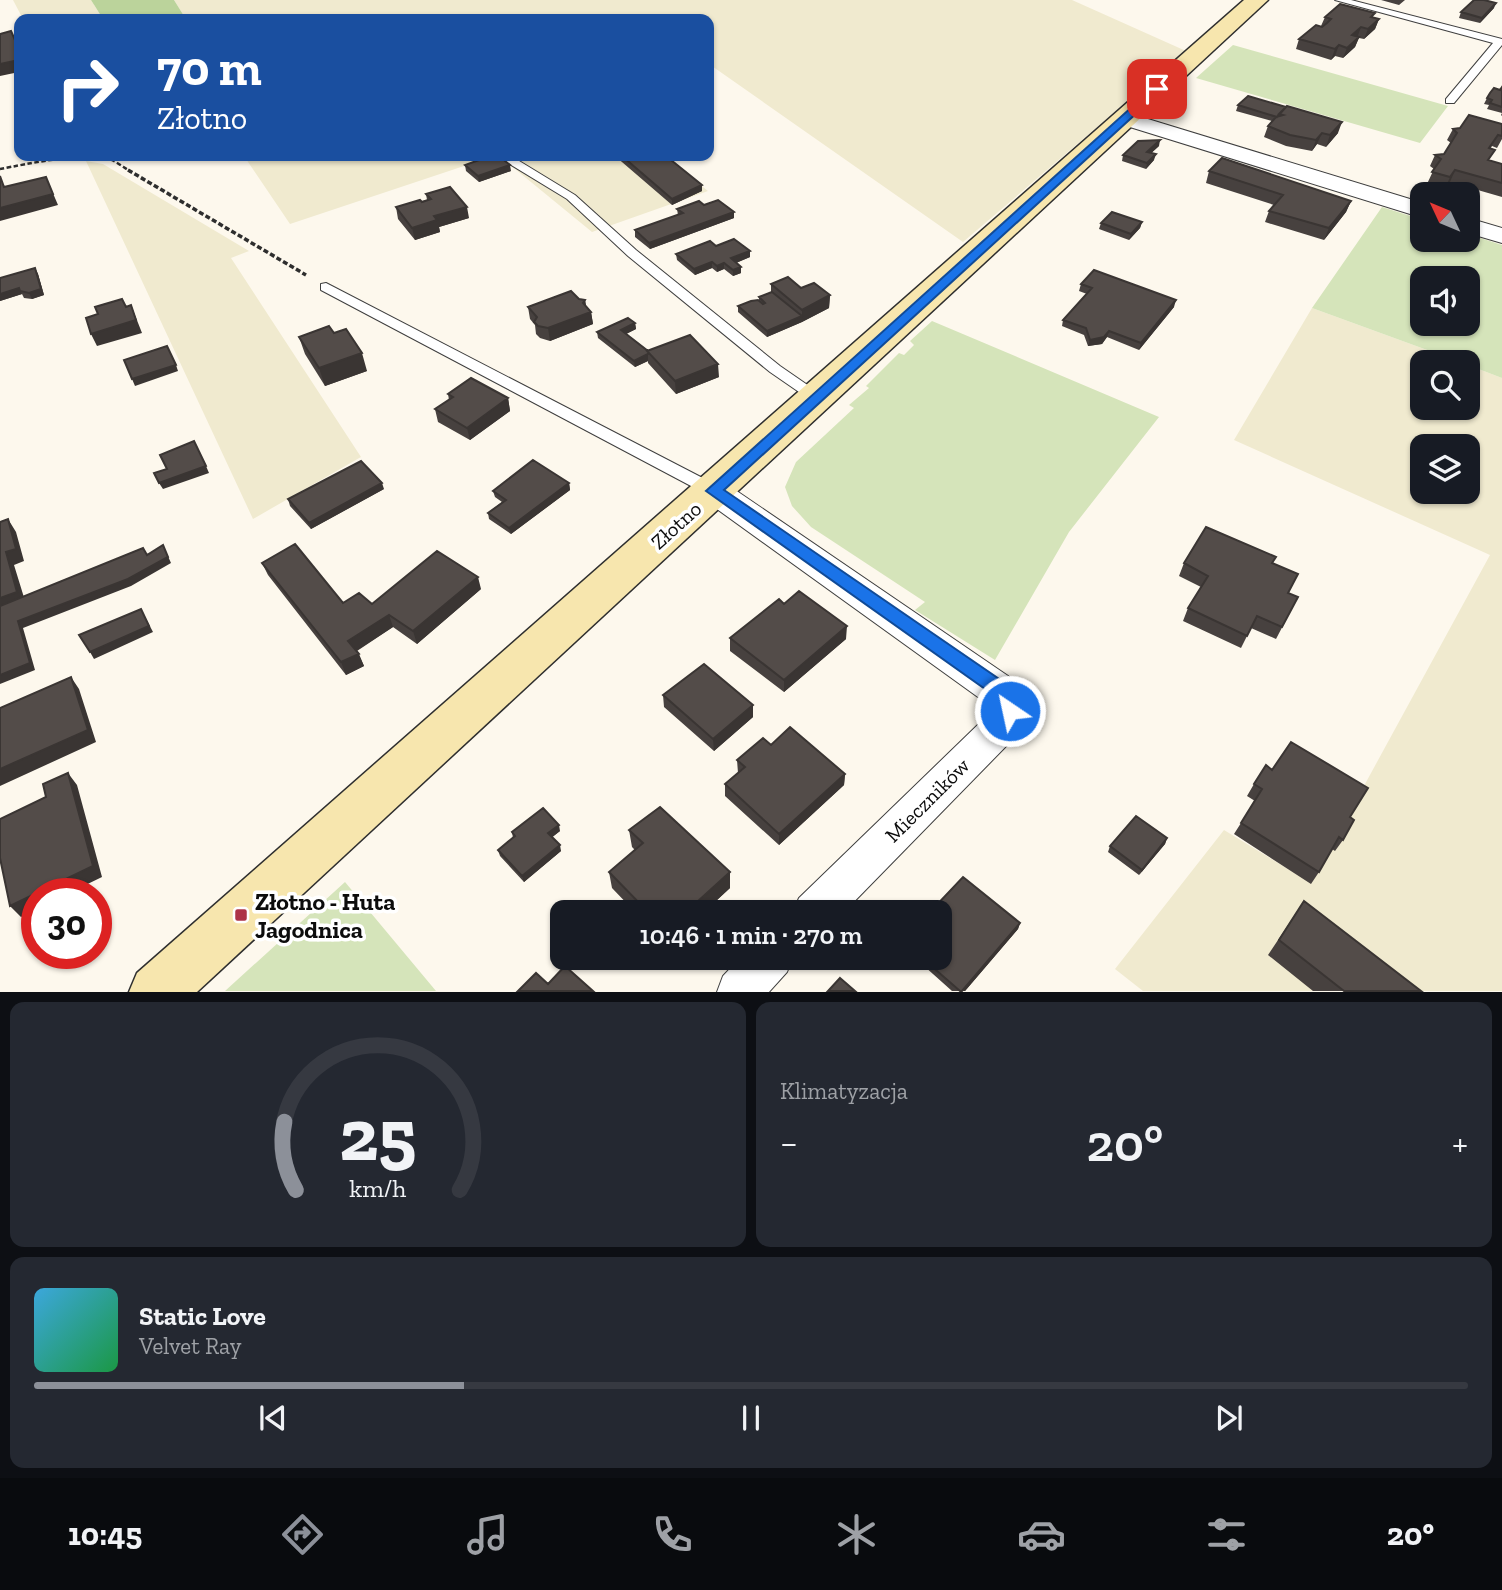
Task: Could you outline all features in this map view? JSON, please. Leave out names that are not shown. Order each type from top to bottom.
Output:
[{"type":"street","name":"Złotno","points":[[156,992],[1257,0]]},
{"type":"street","points":[[1125,118],[1410,207]]},
{"type":"street","points":[[1480,229],[1502,236]]},
{"type":"street","name":"Mieczników","points":[[714,491],[902,620],[999,689],[1008,699],[1010,711],[1005,723],[826,900]]},
{"type":"street","points":[[739,992],[759,970]]},
{"type":"lane","points":[[1340,0],[1501,41],[1450,101]]},
{"type":"lane","points":[[512,161],[571,197],[632,254],[775,369],[817,398]]},
{"type":"lane","points":[[326,287],[714,491]]},
{"type":"path","points":[[0,169],[57,161]]},
{"type":"path","points":[[113,161],[326,287]]},
{"type":"shaded area","points":[[13,0],[91,0],[100,14],[20,14]]},
{"type":"shaded area","points":[[174,0],[1072,0],[1186,51],[963,242],[714,68],[714,14],[183,14]]},
{"type":"shaded area","points":[[86,161],[103,164],[249,251],[231,258],[361,457],[253,519]]},
{"type":"shaded area","points":[[247,161],[476,162],[290,224]]},
{"type":"shaded area","points":[[505,161],[670,161],[708,191],[592,232]]},
{"type":"shaded area","points":[[1312,308],[1427,350],[1410,350],[1410,420],[1480,420],[1480,370],[1502,378],[1502,991],[1143,991],[1115,969],[1224,830],[1311,883],[1490,555],[1234,440]]},
{"type":"green space","points":[[91,0],[174,0],[183,14],[100,14]]},
{"type":"green space","points":[[1233,45],[1448,106],[1420,143],[1196,78]]},
{"type":"green space","points":[[1382,207],[1410,216],[1410,252],[1480,252],[1480,238],[1502,245],[1502,378],[1480,370],[1480,350],[1427,350],[1312,308]]},
{"type":"green space","points":[[932,321],[1159,417],[1069,532],[995,660],[915,610],[925,602],[811,527],[792,506],[785,487],[796,462],[854,408],[849,405],[869,388],[866,386],[899,353],[904,355],[914,345],[910,341]]},
{"type":"green space","points":[[345,882],[436,991],[225,991]]},
{"type":"building","points":[[1474,0],[1496,3],[1482,18],[1461,12]]},
{"type":"building","points":[[1340,4],[1375,13],[1371,17],[1379,19],[1368,29],[1361,27],[1352,35],[1359,37],[1347,48],[1339,45],[1335,49],[1299,39],[1316,25],[1322,27],[1327,23],[1331,19],[1325,17]]},
{"type":"building","points":[[11,31],[14,38],[14,61],[0,64],[0,34]]},
{"type":"building","points":[[1502,87],[1502,107],[1490,103],[1492,100],[1487,98],[1490,93],[1494,88],[1500,90]]},
{"type":"building","points":[[1248,96],[1286,107],[1277,117],[1238,105]]},
{"type":"building","points":[[1287,106],[1342,122],[1330,135],[1322,133],[1316,140],[1290,135],[1268,126],[1276,117],[1283,115],[1279,114]]},
{"type":"building","points":[[1469,115],[1502,124],[1502,136],[1498,135],[1489,148],[1495,150],[1488,160],[1502,164],[1502,183],[1455,170],[1450,177],[1432,172],[1441,159],[1435,155],[1444,154],[1457,133],[1453,129],[1460,128]]},
{"type":"building","points":[[1160,140],[1147,152],[1156,154],[1147,163],[1123,155],[1138,141]]},
{"type":"building","points":[[1222,158],[1351,201],[1329,228],[1269,211],[1283,195],[1209,171]]},
{"type":"building","points":[[476,161],[505,161],[510,165],[478,176],[465,165]]},
{"type":"building","points":[[628,161],[672,161],[702,185],[672,199]]},
{"type":"building","points":[[0,176],[4,187],[46,177],[53,194],[0,208]]},
{"type":"building","points":[[450,187],[467,207],[434,216],[437,220],[412,228],[396,207],[431,199],[426,194]]},
{"type":"building","points":[[718,200],[734,212],[649,243],[635,230],[683,213],[677,209],[699,201],[704,205]]},
{"type":"building","points":[[1112,212],[1142,222],[1131,234],[1101,223]]},
{"type":"building","points":[[734,239],[750,251],[731,258],[741,267],[733,270],[724,263],[717,266],[712,262],[694,269],[676,254],[710,241],[716,246]]},
{"type":"building","points":[[35,268],[41,289],[29,293],[20,291],[19,288],[0,294],[0,278]]},
{"type":"building","points":[[1094,270],[1176,300],[1141,343],[1109,331],[1104,337],[1090,340],[1086,328],[1063,320],[1092,288],[1081,284]]},
{"type":"building","points":[[788,277],[801,288],[814,283],[830,295],[802,310],[771,284]]},
{"type":"building","points":[[571,291],[579,299],[585,300],[583,303],[591,312],[548,328],[538,326],[534,322],[537,317],[528,307]]},
{"type":"building","points":[[772,292],[802,316],[767,331],[738,306],[758,300],[763,304],[765,303],[759,297]]},
{"type":"building","points":[[122,299],[126,307],[131,305],[136,320],[91,334],[86,318],[98,314],[95,307]]},
{"type":"building","points":[[628,318],[635,323],[621,330],[648,351],[648,354],[634,361],[597,332]]},
{"type":"building","points":[[329,326],[334,333],[346,329],[362,353],[319,368],[299,337]]},
{"type":"building","points":[[690,335],[718,364],[675,381],[647,351]]},
{"type":"building","points":[[167,346],[176,365],[132,379],[124,360]]},
{"type":"building","points":[[471,378],[508,398],[467,428],[435,409],[453,397],[448,394]]},
{"type":"building","points":[[194,441],[206,466],[159,483],[154,473],[167,469],[160,455]]},
{"type":"building","points":[[533,460],[569,483],[509,528],[488,513],[506,500],[493,491]]},
{"type":"building","points":[[361,461],[382,483],[309,523],[288,499]]},
{"type":"building","points":[[8,519],[16,549],[6,552],[17,592],[0,598],[0,522]]},
{"type":"building","points":[[1206,527],[1276,557],[1272,563],[1298,574],[1288,593],[1298,597],[1282,627],[1257,616],[1247,636],[1188,608],[1208,576],[1184,563]]},
{"type":"building","points":[[295,544],[343,603],[359,593],[372,604],[437,551],[478,577],[413,631],[389,615],[348,641],[359,654],[341,662],[262,563]]},
{"type":"building","points":[[163,545],[168,557],[128,579],[18,621],[30,663],[0,675],[0,606],[143,548],[147,555]]},
{"type":"building","points":[[799,591],[847,626],[784,680],[730,638],[779,599],[784,604]]},
{"type":"building","points":[[141,609],[149,626],[90,652],[79,635]]},
{"type":"building","points":[[704,664],[753,705],[713,739],[663,695]]},
{"type":"building","points":[[71,677],[88,730],[0,769],[0,708]]},
{"type":"building","points":[[790,727],[845,774],[779,834],[725,784],[745,767],[737,760],[763,738],[771,745]]},
{"type":"building","points":[[1291,742],[1368,788],[1350,817],[1354,820],[1343,840],[1339,837],[1319,872],[1241,823],[1262,789],[1254,784],[1266,765],[1272,770]]},
{"type":"building","points":[[68,773],[93,866],[68,878],[21,878],[21,901],[10,906],[0,858],[0,819],[46,797],[43,784]]},
{"type":"building","points":[[660,807],[730,872],[699,900],[636,900],[609,872],[643,843],[629,830]]},
{"type":"building","points":[[543,808],[559,825],[548,833],[560,845],[522,876],[498,850],[515,836],[512,832]]},
{"type":"building","points":[[1136,816],[1167,838],[1142,870],[1110,846]]},
{"type":"building","points":[[963,877],[1020,923],[962,991],[936,970],[952,970],[952,900],[941,900]]},
{"type":"building","points":[[1304,901],[1421,991],[1344,991],[1279,940]]},
{"type":"building","points":[[561,970],[569,970],[593,991],[518,991],[536,973],[548,984]]},
{"type":"building","points":[[840,978],[855,991],[828,991]]},
{"type":"place","name":"Złotno - Huta Jagodnica","points":[[241,915]]},
{"type":"route","points":[[1010,711],[1008,699],[999,689],[714,491],[1157,89]]}]
